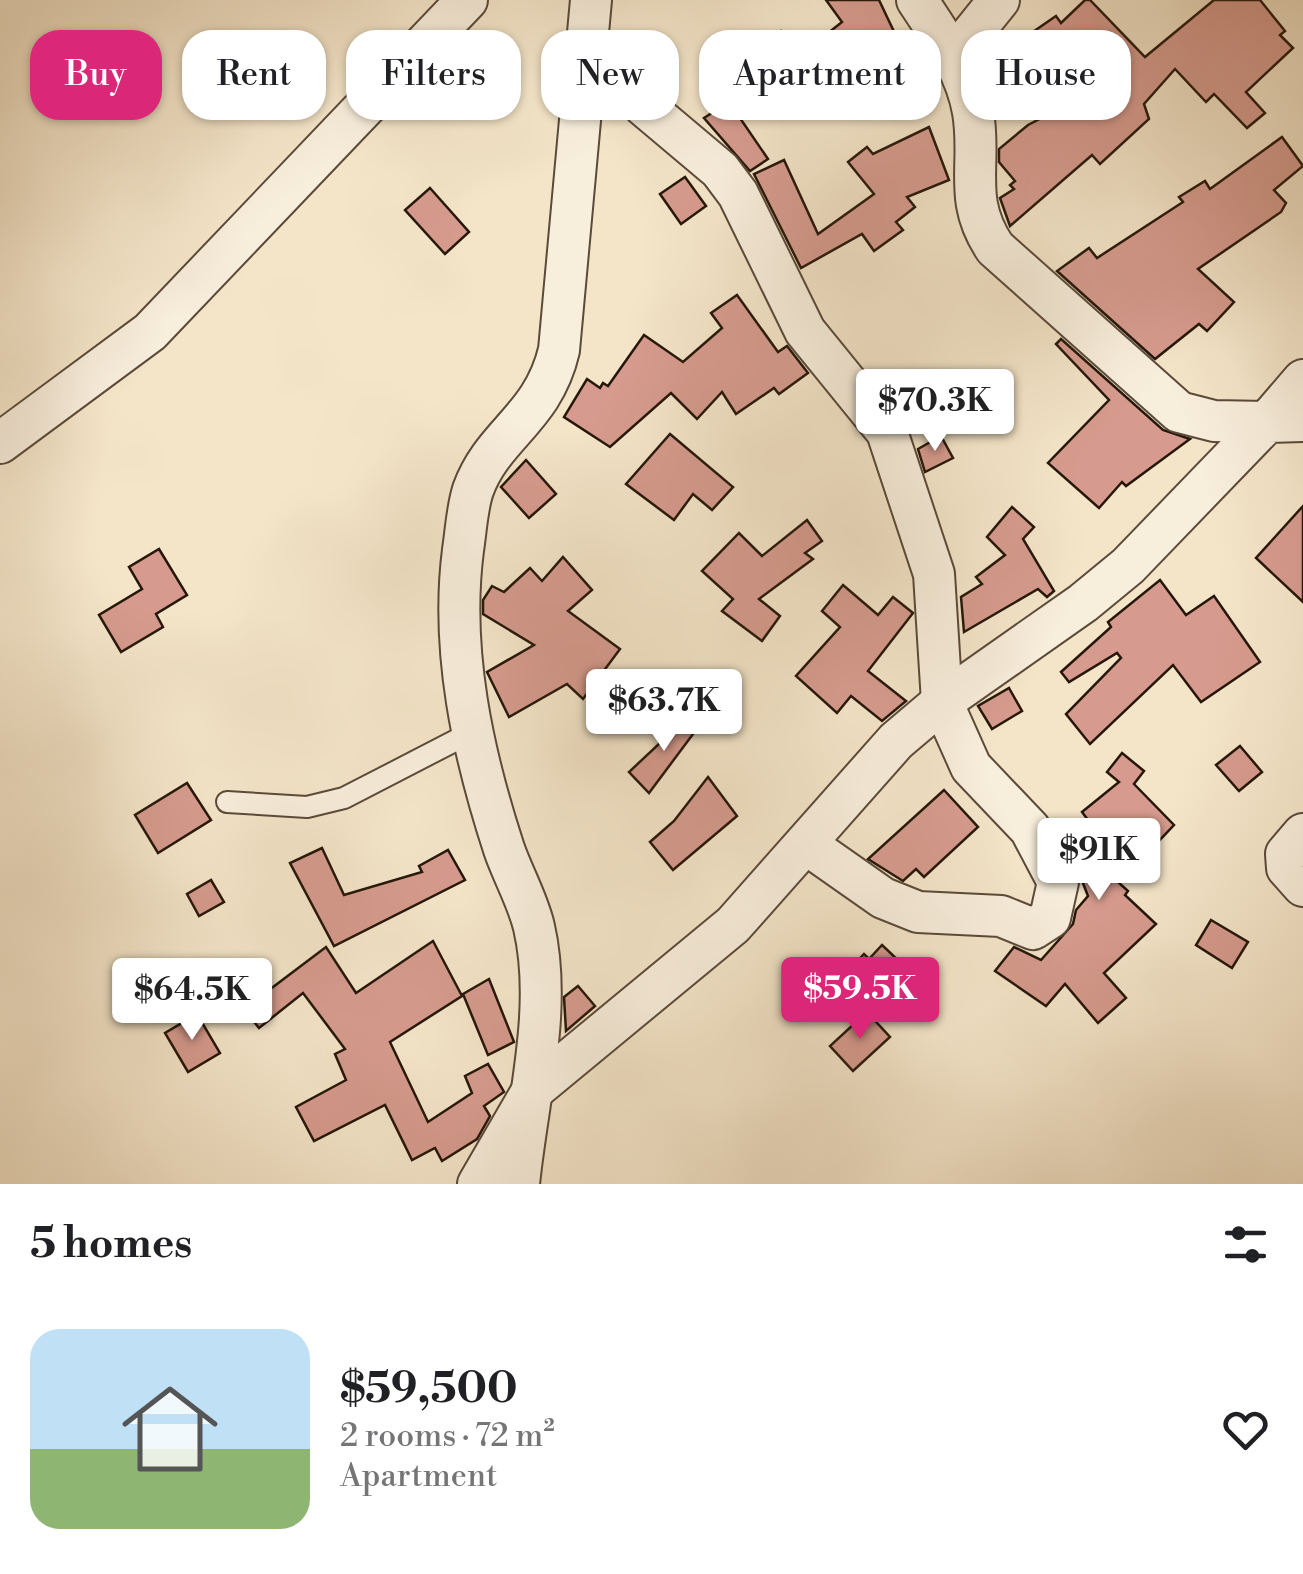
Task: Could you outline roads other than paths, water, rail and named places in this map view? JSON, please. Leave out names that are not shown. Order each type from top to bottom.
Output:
[{"type":"street","points":[[0,443],[150,332],[467,0]]},
{"type":"street","points":[[590,30],[592,0]]},
{"type":"street","points":[[917,0],[954,56],[972,106],[978,146],[972,186],[980,225],[996,248],[1179,412],[1214,421],[1285,422]]},
{"type":"street","points":[[954,56],[999,0]]},
{"type":"street","points":[[519,1184],[532,1090],[538,950],[533,924],[485,788],[472,732],[461,649],[463,556],[470,507],[484,469],[551,384],[559,350],[582,120]]},
{"type":"street","points":[[661,120],[720,170],[738,194],[805,330],[887,432],[934,574],[942,702],[971,766],[988,790],[1030,829],[1052,863],[1058,882],[1050,918],[1033,929],[1000,916],[918,912],[884,898],[806,844]]},
{"type":"street","points":[[478,1184],[532,1090],[732,924],[896,741],[942,702],[1083,604],[1285,422],[1303,380]]},
{"type":"street","points":[[1303,834],[1286,854],[1286,868],[1303,886]]},
{"type":"lane","points":[[227,802],[307,806],[344,798],[472,732]]}]
